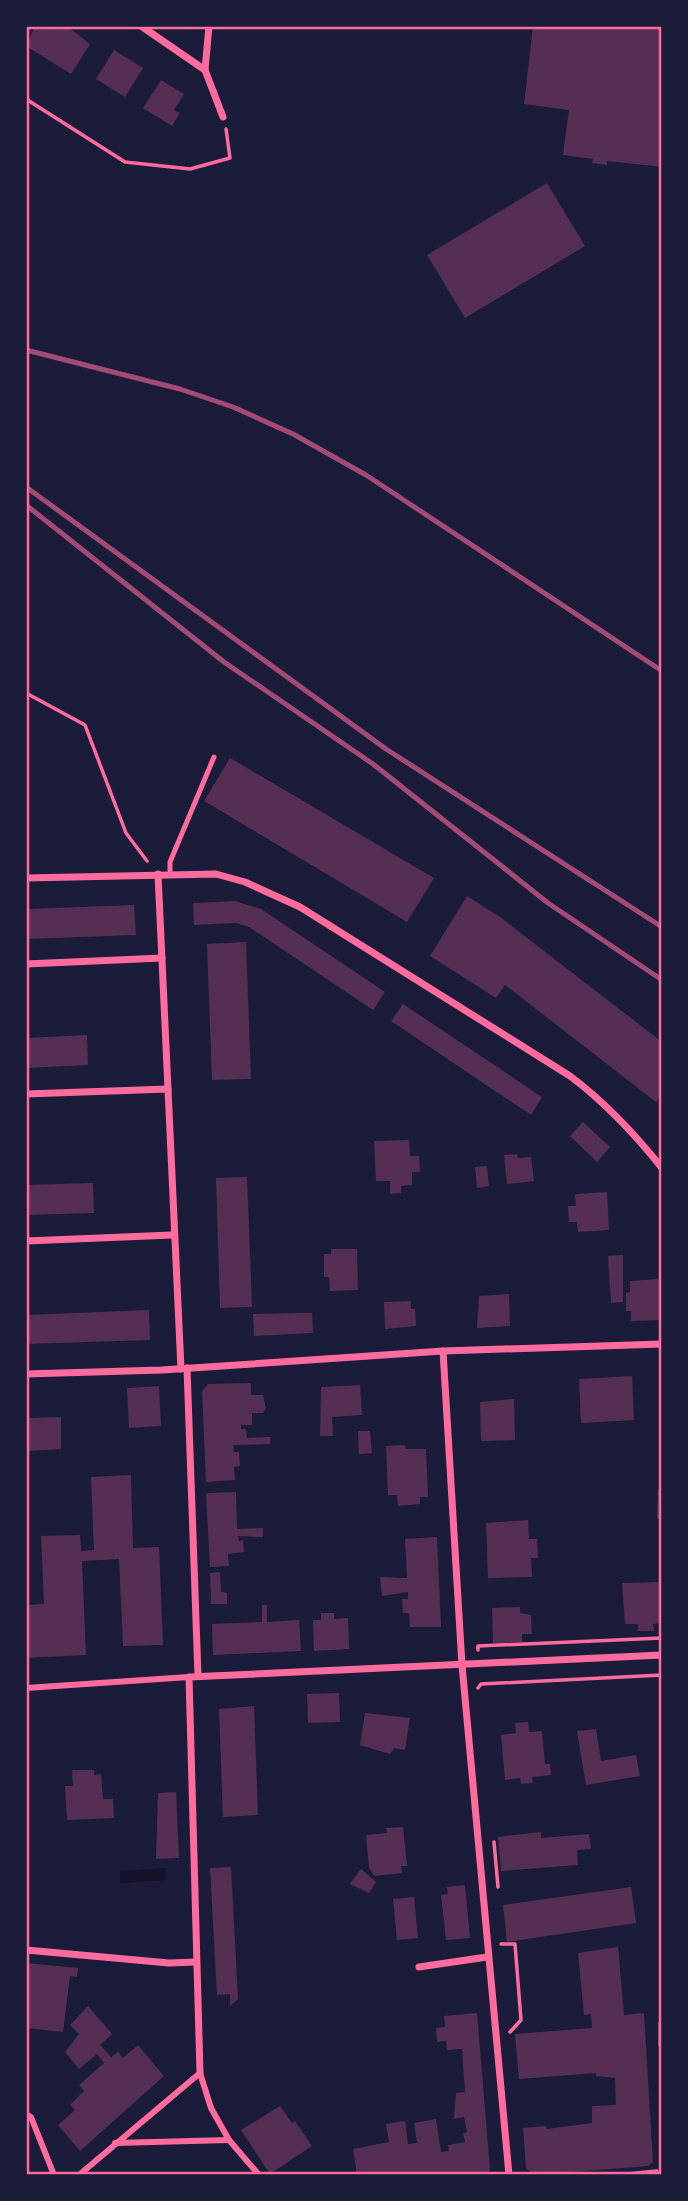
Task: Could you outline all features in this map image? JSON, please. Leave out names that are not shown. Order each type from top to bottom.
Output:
[{"type":"street","points":[[141,26],[205,70]]},
{"type":"street","points":[[209,26],[205,70],[223,117]]},
{"type":"street","points":[[158,874],[172,1235],[184,1368],[200,2073],[211,2108],[229,2140],[259,2175]]},
{"type":"street","points":[[26,878],[216,874],[275,893],[570,1076],[601,1100],[632,1130],[662,1168]]},
{"type":"street","points":[[26,964],[162,958]]},
{"type":"street","points":[[26,1094],[167,1089]]},
{"type":"street","points":[[26,1241],[172,1235]]},
{"type":"street","points":[[26,1374],[184,1368],[443,1351],[662,1344]]},
{"type":"street","points":[[443,1351],[462,1665],[509,2175]]},
{"type":"street","points":[[26,1688],[193,1677],[662,1655]]},
{"type":"street","points":[[26,1950],[169,1963],[196,1962]]},
{"type":"street","points":[[419,1967],[487,1956]]},
{"type":"street","points":[[662,2024],[662,2045]]},
{"type":"street","points":[[79,2175],[200,2073]]},
{"type":"street","points":[[26,2114],[36,2128],[54,2175]]},
{"type":"street","points":[[115,2143],[229,2140]]},
{"type":"lane","points":[[170,874],[170,862],[214,757]]},
{"type":"path","points":[[26,99],[125,162],[190,169],[230,158],[231,145],[223,117]]},
{"type":"path","points":[[26,693],[85,725],[126,833],[148,862]]},
{"type":"path","points":[[480,1700],[478,1687],[481,1684],[662,1675]]},
{"type":"path","points":[[494,1835],[498,1889]]},
{"type":"path","points":[[501,1931],[501,1945],[515,1944],[521,2020],[509,2034]]},
{"type":"path","points":[[616,2175],[657,2171]]},
{"type":"shaded area","points":[[165,1868],[166,1880],[120,1883],[120,1871]]},
{"type":"building","points":[[35,26],[67,26],[90,44],[71,74],[26,46]]},
{"type":"building","points":[[533,26],[662,26],[662,167],[607,161],[607,165],[592,163],[593,159],[563,155],[569,110],[524,104]]},
{"type":"building","points":[[114,50],[143,68],[125,97],[96,79]]},
{"type":"building","points":[[161,80],[184,94],[174,110],[180,113],[172,126],[143,108]]},
{"type":"building","points":[[547,183],[585,246],[465,318],[427,255]]},
{"type":"building","points":[[230,758],[434,878],[407,922],[204,801]]},
{"type":"building","points":[[467,896],[500,917],[662,1042],[662,1094],[656,1102],[505,985],[496,998],[430,956]]},
{"type":"building","points":[[235,901],[261,909],[385,992],[373,1010],[249,927],[236,923],[194,925],[193,903]]},
{"type":"building","points":[[134,905],[136,935],[26,939],[26,909]]},
{"type":"building","points":[[246,942],[251,1079],[212,1080],[207,944]]},
{"type":"building","points":[[403,1004],[542,1097],[531,1115],[391,1021]]},
{"type":"building","points":[[87,1035],[88,1065],[26,1068],[26,1038]]},
{"type":"building","points":[[583,1122],[610,1147],[597,1162],[570,1136]]},
{"type":"building","points":[[409,1140],[410,1156],[419,1156],[420,1172],[412,1172],[412,1185],[401,1186],[401,1193],[390,1194],[390,1181],[376,1181],[374,1141]]},
{"type":"building","points":[[517,1154],[518,1158],[531,1157],[534,1181],[507,1184],[504,1155]]},
{"type":"building","points":[[487,1166],[489,1186],[477,1188],[475,1167]]},
{"type":"building","points":[[247,1177],[252,1307],[220,1308],[216,1178]]},
{"type":"building","points":[[93,1183],[94,1213],[26,1215],[26,1185]]},
{"type":"building","points":[[607,1192],[609,1230],[578,1232],[577,1222],[569,1222],[568,1206],[576,1206],[575,1194]]},
{"type":"building","points":[[331,1249],[357,1249],[358,1290],[330,1291],[329,1277],[324,1277],[324,1254],[331,1254]]},
{"type":"building","points":[[623,1255],[623,1302],[611,1303],[608,1256]]},
{"type":"building","points":[[659,1279],[661,1320],[631,1321],[631,1311],[626,1311],[626,1293],[630,1292],[630,1281]]},
{"type":"building","points":[[509,1294],[510,1326],[477,1328],[479,1296]]},
{"type":"building","points":[[411,1301],[411,1309],[415,1309],[416,1326],[385,1329],[384,1302]]},
{"type":"building","points":[[149,1310],[150,1340],[26,1344],[26,1315]]},
{"type":"building","points":[[312,1313],[313,1333],[254,1336],[253,1314]]},
{"type":"building","points":[[632,1376],[634,1420],[581,1423],[579,1379]]},
{"type":"building","points":[[251,1383],[251,1395],[263,1395],[266,1408],[263,1413],[252,1413],[252,1425],[241,1425],[241,1429],[246,1429],[247,1438],[270,1437],[270,1444],[233,1445],[234,1452],[239,1452],[240,1466],[234,1467],[235,1480],[206,1482],[202,1391],[208,1384]]},
{"type":"building","points":[[360,1385],[362,1415],[332,1417],[333,1436],[320,1436],[321,1387]]},
{"type":"building","points":[[159,1386],[161,1426],[129,1428],[127,1388]]},
{"type":"building","points":[[514,1399],[515,1440],[481,1441],[480,1402]]},
{"type":"building","points":[[61,1417],[61,1449],[27,1451],[26,1418]]},
{"type":"building","points":[[358,1431],[370,1431],[372,1453],[359,1454]]},
{"type":"building","points":[[405,1445],[406,1449],[426,1449],[428,1497],[420,1497],[420,1504],[398,1506],[397,1495],[388,1495],[386,1446]]},
{"type":"building","points":[[131,1475],[133,1548],[159,1547],[163,1645],[123,1646],[119,1559],[82,1561],[86,1655],[26,1658],[26,1605],[44,1604],[41,1536],[80,1535],[81,1551],[94,1550],[91,1477]]},
{"type":"building","points":[[658,1489],[662,1489],[662,1518],[657,1519]]},
{"type":"building","points":[[236,1492],[237,1529],[263,1528],[263,1537],[238,1536],[239,1541],[243,1540],[244,1552],[228,1554],[229,1566],[210,1567],[206,1493]]},
{"type":"building","points":[[528,1520],[529,1539],[537,1539],[538,1558],[531,1558],[532,1577],[488,1578],[486,1523]]},
{"type":"building","points":[[437,1537],[441,1627],[410,1627],[409,1613],[403,1613],[402,1599],[408,1599],[408,1592],[382,1596],[380,1577],[407,1578],[405,1539]]},
{"type":"building","points":[[220,1572],[221,1592],[227,1593],[227,1604],[211,1604],[210,1573]]},
{"type":"building","points":[[662,1582],[662,1623],[653,1624],[654,1631],[638,1631],[638,1624],[625,1624],[622,1583]]},
{"type":"building","points":[[262,1605],[267,1605],[267,1622],[299,1620],[301,1651],[213,1655],[212,1624],[262,1622]]},
{"type":"building","points":[[520,1607],[520,1613],[531,1615],[532,1634],[522,1634],[522,1642],[493,1643],[492,1608]]},
{"type":"building","points":[[321,1613],[334,1613],[334,1619],[348,1618],[349,1649],[314,1651],[313,1620],[321,1620]]},
{"type":"building","points":[[339,1693],[340,1722],[308,1723],[307,1694]]},
{"type":"building","points":[[254,1706],[258,1815],[223,1817],[219,1709]]},
{"type":"building","points":[[365,1713],[410,1718],[405,1750],[394,1748],[390,1754],[360,1745]]},
{"type":"building","points":[[528,1722],[529,1732],[542,1731],[545,1764],[550,1764],[551,1775],[532,1777],[533,1783],[521,1784],[520,1778],[505,1780],[501,1735],[516,1733],[515,1723]]},
{"type":"building","points":[[596,1729],[601,1761],[636,1755],[640,1776],[586,1785],[577,1731]]},
{"type":"building","points":[[72,1770],[94,1770],[94,1775],[101,1774],[103,1799],[113,1799],[114,1818],[67,1820],[65,1786],[73,1786]]},
{"type":"building","points":[[176,1792],[179,1858],[156,1859],[158,1793]]},
{"type":"building","points":[[403,1827],[407,1866],[401,1866],[402,1873],[374,1876],[369,1868],[366,1835],[387,1833],[386,1828]]},
{"type":"building","points":[[541,1832],[541,1838],[589,1834],[591,1849],[577,1850],[578,1865],[501,1871],[498,1837]]},
{"type":"building","points":[[231,1867],[238,1999],[230,2006],[230,1994],[217,1995],[210,1868]]},
{"type":"building","points":[[361,1869],[376,1882],[369,1893],[350,1884]]},
{"type":"building","points":[[465,1885],[470,1938],[446,1940],[441,1895],[448,1894],[447,1887]]},
{"type":"building","points":[[631,1887],[636,1923],[507,1942],[503,1905]]},
{"type":"building","points":[[414,1897],[418,1938],[397,1940],[393,1899]]},
{"type":"building","points":[[618,1947],[624,2015],[644,2013],[653,2162],[648,2166],[534,2175],[526,2168],[523,2128],[546,2126],[547,2129],[592,2123],[592,2106],[616,2105],[615,2078],[596,2076],[596,2073],[519,2079],[515,2034],[592,2028],[591,2014],[584,2015],[578,1953]]},
{"type":"building","points":[[26,1963],[78,1968],[77,1977],[70,1976],[63,2032],[26,2028]]},
{"type":"building","points":[[88,2006],[112,2034],[100,2045],[111,2057],[118,2052],[123,2058],[138,2045],[164,2076],[80,2151],[58,2125],[75,2110],[70,2105],[84,2091],[79,2085],[104,2063],[97,2054],[79,2069],[65,2052],[79,2034],[70,2025]]},
{"type":"building","points":[[477,2013],[490,2170],[486,2175],[357,2175],[353,2149],[389,2142],[386,2124],[405,2121],[408,2144],[417,2143],[414,2123],[436,2119],[441,2152],[449,2151],[448,2145],[465,2142],[463,2133],[467,2132],[464,2117],[454,2119],[456,2093],[465,2092],[462,2049],[447,2050],[446,2041],[437,2042],[436,2028],[445,2027],[444,2016]]},
{"type":"building","points":[[280,2106],[292,2123],[295,2121],[312,2146],[270,2174],[241,2130]]},
{"type":"railway","points":[[26,350],[180,389],[233,407],[293,434],[366,475],[662,671]]},
{"type":"railway","points":[[26,487],[386,749],[662,927]]},
{"type":"railway","points":[[26,505],[224,662],[373,764],[548,903],[662,980]]}]
